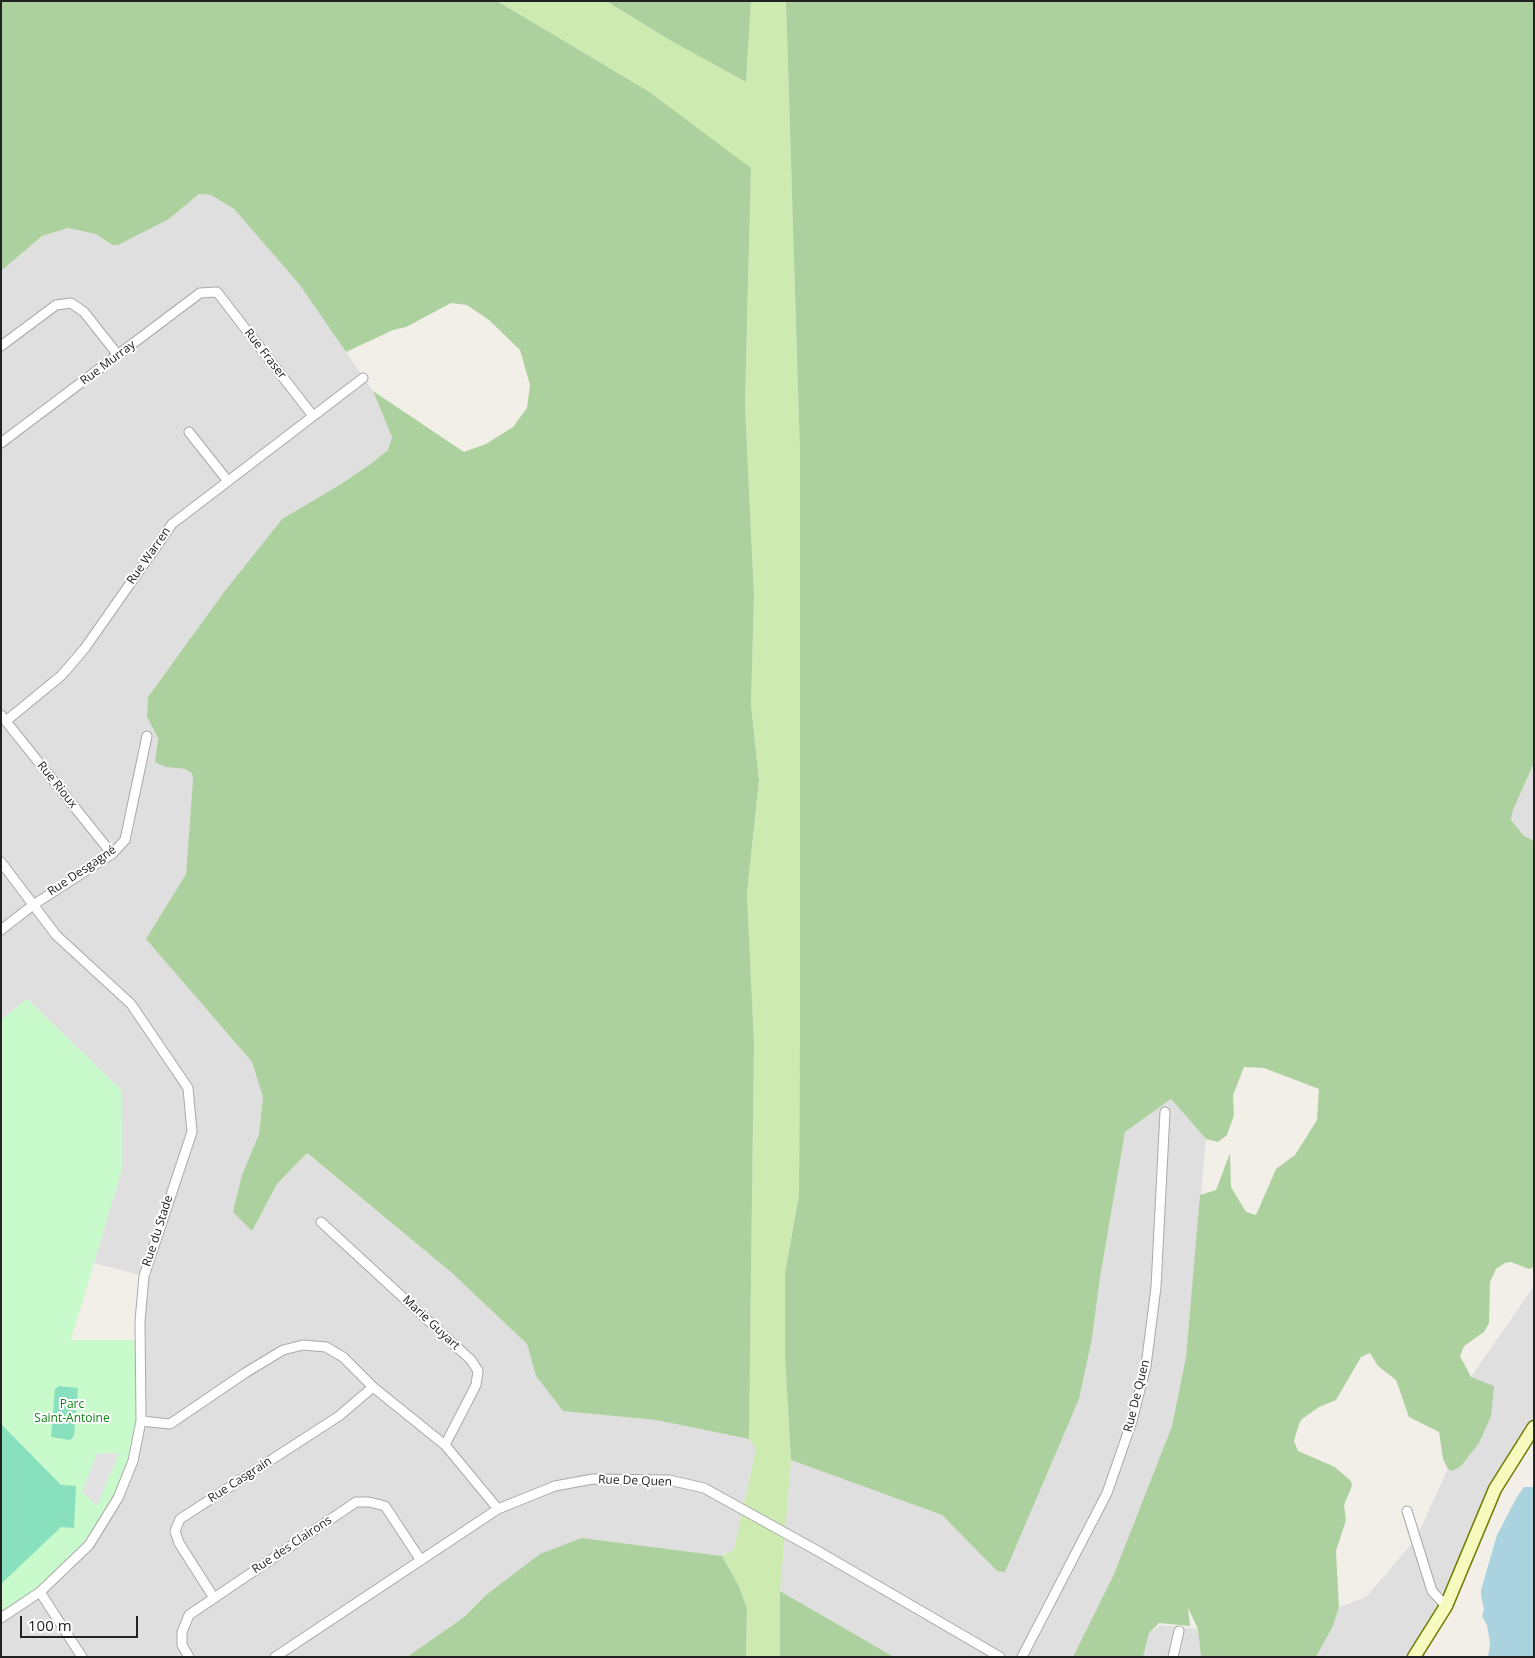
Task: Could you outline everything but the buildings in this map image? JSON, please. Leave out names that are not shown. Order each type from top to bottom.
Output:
[{"type":"main road","points":[[1414,1657],[1446,1606],[1495,1489],[1534,1427]]},
{"type":"street","name":"Rue Murray","points":[[1,444],[200,293],[217,292]]},
{"type":"street","name":"Rue Fraser","points":[[217,292],[313,416]]},
{"type":"street","points":[[1,346],[56,305],[71,303],[84,312],[118,355]]},
{"type":"street","name":"Rue Warren","points":[[3,718],[62,675],[79,655],[172,524],[227,480],[363,378]]},
{"type":"street","points":[[189,432],[227,480]]},
{"type":"street","name":"Rue Rioux","points":[[3,718],[112,854]]},
{"type":"street","name":"Rue Desgagné","points":[[1,930],[33,904],[112,854],[125,840],[147,736]]},
{"type":"street","name":"Rue du Stade","points":[[1,862],[56,935],[130,1004],[188,1088],[192,1132],[144,1276],[140,1320],[141,1421],[133,1461],[118,1498],[89,1545],[40,1592],[1,1618]]},
{"type":"street","name":"Rue De Quen","points":[[1022,1657],[1107,1492],[1132,1422],[1146,1366],[1156,1287],[1165,1112]]},
{"type":"street","name":"Marie Guyart","points":[[321,1222],[471,1360],[478,1371],[476,1385],[445,1445]]},
{"type":"street","points":[[141,1421],[170,1424],[261,1362],[283,1350],[303,1345],[326,1347],[343,1357],[374,1387],[445,1445],[498,1509]]},
{"type":"street","name":"Rue Casgrain","points":[[214,1598],[179,1543],[175,1531],[180,1519],[339,1416],[374,1387]]},
{"type":"street","name":"Rue De Quen","points":[[275,1657],[498,1509],[555,1486],[593,1479],[669,1480],[704,1488],[816,1550],[1000,1657]]},
{"type":"street","name":"Rue des Clairons","points":[[189,1657],[182,1645],[182,1632],[189,1615],[356,1502],[369,1502],[385,1506],[420,1559]]},
{"type":"street","points":[[1407,1510],[1432,1591],[1446,1606]]},
{"type":"street","points":[[40,1592],[82,1657]]},
{"type":"street","points":[[1173,1657],[1179,1631]]},
{"type":"shaded area","points":[[199,194],[211,195],[234,209],[299,284],[373,391],[392,437],[388,450],[372,463],[282,519],[224,592],[148,697],[147,717],[158,738],[156,745],[166,767],[185,769],[193,773],[193,779],[186,874],[146,939],[252,1062],[263,1097],[259,1134],[242,1175],[252,1231],[277,1184],[306,1153],[452,1273],[527,1344],[536,1376],[563,1411],[656,1420],[749,1439],[756,1449],[734,1550],[722,1556],[582,1538],[486,1595],[464,1617],[407,1657],[1,1657],[1,1618],[133,1461],[143,1276],[94,1263],[122,1169],[121,1090],[27,999],[1,1020],[1,271],[42,236],[68,228],[96,234],[111,245],[169,219]]},
{"type":"shaded area","points":[[1534,763],[1534,841],[1524,836],[1511,820],[1513,810]]},
{"type":"shaded area","points":[[1171,1099],[1206,1139],[1186,1357],[1172,1426],[1114,1574],[1073,1657],[894,1657],[780,1591],[791,1460],[942,1515],[997,1571],[1005,1572],[1092,1338],[1100,1278],[1125,1132]]},
{"type":"shaded area","points":[[1534,1286],[1534,1427],[1414,1657],[1316,1657],[1333,1626],[1339,1607],[1366,1597],[1415,1540],[1448,1469],[1452,1471],[1471,1377]]},
{"type":"shaded area","points":[[97,1453],[119,1453],[97,1506],[82,1492]]},
{"type":"shaded area","points":[[1161,1625],[1198,1629],[1201,1657],[1143,1657],[1149,1633]]},
{"type":"green space","points":[[1,1],[497,1],[648,91],[751,168],[745,405],[754,595],[751,704],[759,781],[747,893],[754,1043],[749,1439],[656,1420],[563,1411],[536,1376],[527,1344],[452,1273],[307,1153],[277,1184],[252,1231],[233,1212],[242,1175],[259,1134],[263,1097],[252,1062],[146,939],[186,874],[193,779],[192,773],[185,769],[166,767],[155,762],[158,738],[147,717],[148,697],[224,592],[282,519],[341,484],[388,450],[392,437],[373,391],[464,452],[486,444],[513,427],[527,408],[530,385],[520,350],[489,320],[467,305],[451,303],[406,327],[393,330],[346,352],[299,284],[234,209],[211,195],[199,194],[169,219],[118,245],[112,245],[96,234],[68,228],[42,236],[1,271]]},
{"type":"green space","points":[[497,1],[606,1],[673,42],[746,82],[751,1],[786,1],[800,455],[800,1016],[799,1195],[785,1273],[785,1357],[791,1460],[780,1591],[780,1657],[746,1657],[747,1608],[738,1584],[722,1556],[734,1550],[756,1449],[749,1439],[754,1043],[747,893],[759,781],[751,704],[754,595],[745,405],[751,169],[648,91]]},
{"type":"green space","points":[[606,1],[751,1],[746,82],[673,42]]},
{"type":"green space","points":[[786,1],[1534,1],[1534,763],[1513,810],[1511,820],[1524,836],[1534,841],[1534,1267],[1529,1269],[1511,1262],[1505,1263],[1496,1269],[1490,1282],[1489,1323],[1484,1332],[1464,1346],[1460,1356],[1471,1377],[1494,1386],[1491,1416],[1479,1443],[1461,1466],[1452,1471],[1448,1469],[1443,1459],[1439,1432],[1409,1417],[1396,1380],[1378,1366],[1370,1353],[1361,1357],[1336,1400],[1319,1407],[1302,1419],[1299,1424],[1294,1441],[1298,1451],[1335,1467],[1351,1481],[1352,1486],[1344,1505],[1346,1520],[1336,1551],[1339,1607],[1333,1626],[1316,1657],[1201,1657],[1198,1629],[1188,1608],[1190,1626],[1159,1623],[1149,1633],[1143,1657],[1073,1657],[1114,1574],[1172,1426],[1186,1357],[1200,1195],[1216,1190],[1230,1153],[1231,1187],[1246,1212],[1256,1215],[1276,1169],[1295,1155],[1317,1120],[1319,1089],[1264,1068],[1244,1067],[1233,1095],[1234,1115],[1227,1135],[1218,1142],[1206,1139],[1171,1099],[1125,1132],[1100,1278],[1092,1338],[1079,1399],[1005,1572],[997,1571],[942,1515],[791,1460],[785,1357],[785,1273],[799,1195],[800,455]]},
{"type":"green space","name":"Parc Saint-Antoine","points":[[27,999],[121,1090],[122,1169],[71,1340],[145,1340],[143,1419],[135,1465],[116,1510],[85,1552],[1,1616],[1,1020]]},
{"type":"green space","points":[[59,1386],[78,1388],[74,1436],[70,1440],[51,1437],[55,1389]]},
{"type":"green space","points":[[1,1424],[61,1485],[76,1486],[74,1528],[61,1527],[1,1584]]},
{"type":"green space","points":[[582,1538],[722,1556],[738,1584],[747,1608],[746,1657],[407,1657],[464,1617],[486,1595],[540,1554]]},
{"type":"green space","points":[[780,1591],[894,1657],[780,1657]]},
{"type":"water","points":[[1524,1487],[1534,1487],[1534,1657],[1488,1657],[1490,1643],[1487,1625],[1482,1616],[1484,1610],[1481,1590],[1497,1535]]}]
